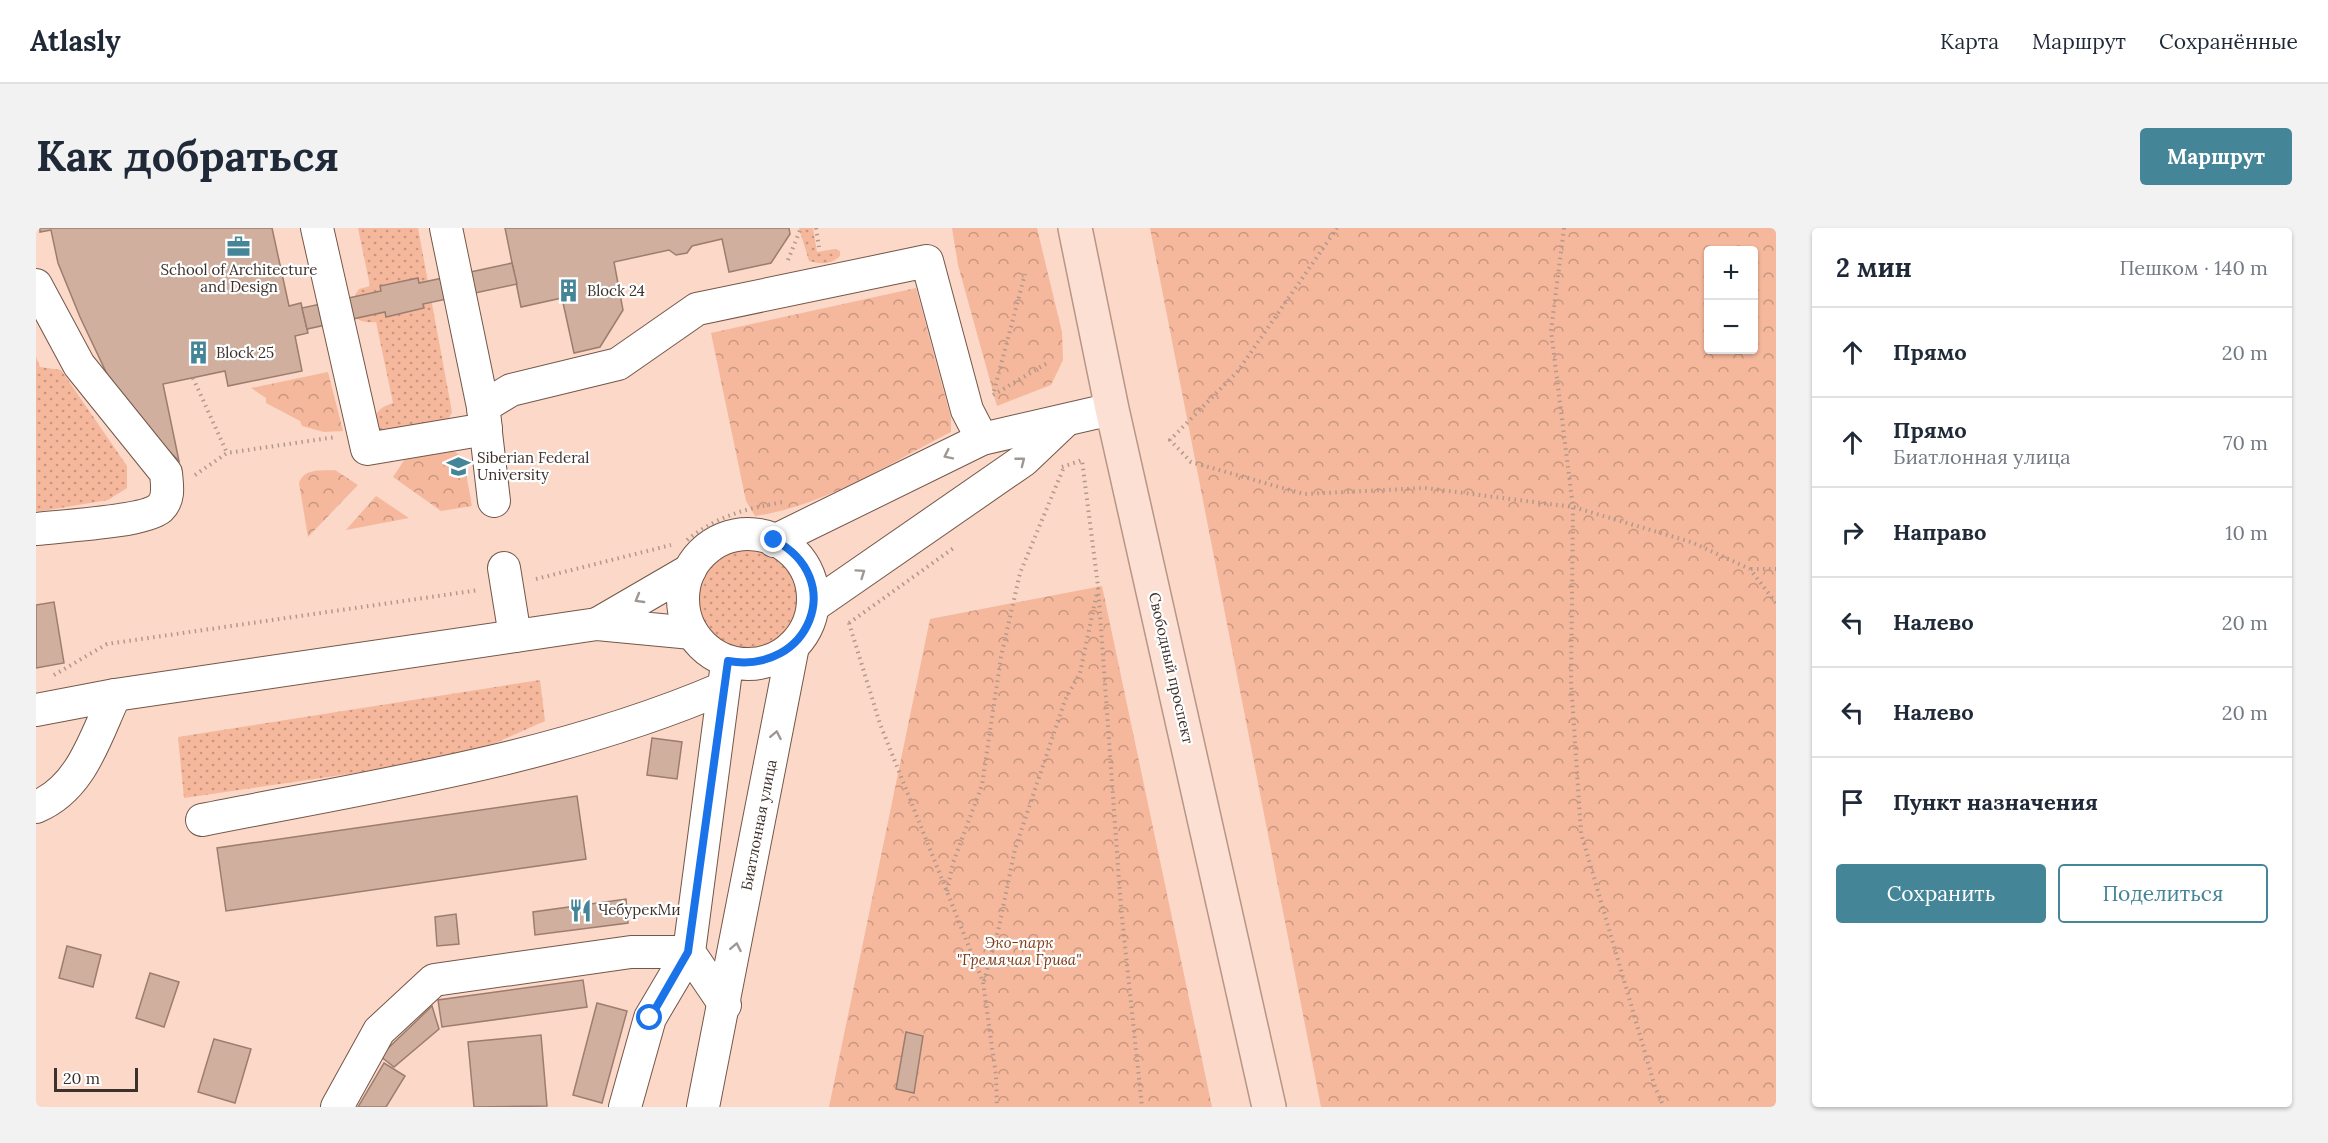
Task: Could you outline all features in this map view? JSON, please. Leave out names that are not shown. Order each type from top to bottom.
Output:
[{"type":"main road","name":"Свободный проспект","points":[[1075,228],[1112,409],[1269,1107]]},
{"type":"street","points":[[317,228],[367,449],[485,418],[511,390],[618,364],[697,309],[927,261],[980,402],[982,439]]},
{"type":"street","points":[[446,228],[485,418],[494,501]]},
{"type":"street","points":[[36,285],[79,365],[166,473],[168,494],[160,508],[143,516],[36,529]]},
{"type":"street","points":[[774,540],[982,439],[1112,409]]},
{"type":"street","points":[[202,820],[519,756],[680,706],[745,664],[762,663],[779,656],[793,646],[825,598],[1024,460],[1064,421]]},
{"type":"street","points":[[625,1107],[650,1018],[688,952],[725,675],[693,633],[684,613],[683,591],[690,570],[701,554],[716,542],[734,535],[752,534],[774,540],[790,549],[804,565],[812,585],[825,598]]},
{"type":"street","points":[[504,568],[514,636]]},
{"type":"street","points":[[597,624],[690,570]]},
{"type":"street","points":[[36,710],[115,695],[597,624],[693,633]]},
{"type":"street","name":"Биатлонная улица","points":[[703,1107],[725,1005],[793,646]]},
{"type":"street","points":[[36,807],[52,800],[76,778],[115,695]]},
{"type":"street","points":[[337,1107],[379,1031],[434,980],[631,952],[688,952]]},
{"type":"street","points":[[688,952],[725,1005]]},
{"type":"path","points":[[816,228],[819,247]]},
{"type":"path","points":[[1337,228],[1238,371],[1170,440],[1191,462],[1304,494],[1425,488],[1574,507],[1691,543],[1750,569],[1776,569]]},
{"type":"path","points":[[1564,228],[1551,331],[1574,507],[1571,681],[1581,833],[1655,1087],[1664,1107]]},
{"type":"path","points":[[980,402],[1025,274]]},
{"type":"path","points":[[980,402],[1049,362]]},
{"type":"path","points":[[192,378],[227,453]]},
{"type":"path","points":[[168,494],[227,453],[364,433]]},
{"type":"path","points":[[1082,460],[1098,586],[1121,908],[1142,1107]]},
{"type":"path","points":[[947,892],[953,863],[982,785],[1001,657],[1020,573],[1065,466]]},
{"type":"path","points":[[1750,569],[1776,603]]},
{"type":"path","points":[[983,982],[999,927],[1015,849],[1033,790],[1065,700],[1080,673],[1098,586]]},
{"type":"path","points":[[825,598],[880,724],[983,982],[996,1076],[997,1107]]},
{"type":"green space","points":[[358,228],[418,228],[452,412],[448,420],[379,433],[375,418],[379,410],[393,403],[376,322],[361,321],[353,314],[352,309],[352,303],[359,289],[370,286]]},
{"type":"green space","points":[[799,228],[813,228],[817,252],[835,249],[840,251],[840,256],[825,263],[809,261]]},
{"type":"green space","points":[[952,228],[1037,228],[1062,332],[1063,360],[1051,385],[997,406],[958,265]]},
{"type":"green space","points":[[1150,228],[1776,228],[1776,1107],[1321,1107]]},
{"type":"green space","points":[[916,288],[951,418],[951,432],[831,493],[781,511],[755,516],[746,501],[711,333]]},
{"type":"green space","points":[[36,357],[40,367],[61,370],[127,466],[127,488],[108,500],[36,512]]},
{"type":"green space","points":[[328,372],[343,431],[324,432],[302,426],[300,421],[266,403],[266,398],[251,388]]},
{"type":"green space","points":[[450,449],[463,457],[472,506],[441,511],[393,477],[405,459]]},
{"type":"green space","points":[[335,470],[358,485],[308,537],[299,483],[301,478],[309,473]]},
{"type":"green space","points":[[376,496],[409,518],[346,530]]},
{"type":"green space","points":[[748,548],[768,551],[777,556],[791,570],[796,579],[799,599],[796,619],[791,628],[777,642],[768,647],[748,650],[728,647],[719,642],[705,628],[700,619],[697,599],[700,579],[705,570],[719,556],[728,551]]},
{"type":"green space","name":"Эко-парк \"Гремячая Грива\"","points":[[1102,586],[1212,1107],[829,1107],[930,619]]},
{"type":"green space","points":[[540,680],[545,721],[484,748],[362,772],[184,798],[178,737]]},
{"type":"building","name":"Block 25","points":[[40,228],[272,228],[289,306],[301,303],[308,333],[295,336],[302,371],[228,386],[225,371],[163,384],[179,461],[149,431],[107,374],[58,263],[51,230],[40,232]]},
{"type":"building","name":"Block 24","points":[[505,228],[789,228],[790,234],[771,263],[729,272],[722,239],[692,246],[687,253],[676,255],[669,250],[614,262],[623,310],[600,347],[574,353],[562,298],[521,307]]},
{"type":"building","points":[[512,263],[517,284],[423,304],[424,308],[386,317],[385,312],[307,329],[302,308],[381,291],[380,286],[418,278],[419,283]]},
{"type":"building","points":[[54,602],[64,663],[36,668],[36,605]]},
{"type":"building","points":[[652,738],[682,742],[677,779],[647,775]]},
{"type":"building","points":[[577,796],[586,859],[226,911],[217,848]]},
{"type":"building","points":[[626,899],[628,923],[535,935],[533,912]]},
{"type":"building","points":[[456,914],[459,944],[437,946],[435,917]]},
{"type":"building","points":[[67,946],[101,955],[93,987],[59,978]]},
{"type":"building","points":[[150,973],[179,982],[164,1027],[136,1018]]},
{"type":"building","points":[[583,980],[587,1007],[442,1027],[438,1000]]},
{"type":"building","points":[[597,1003],[627,1011],[602,1103],[573,1095]]},
{"type":"building","points":[[432,1006],[439,1029],[394,1067],[380,1056]]},
{"type":"building","points":[[906,1032],[923,1036],[914,1093],[896,1089]]},
{"type":"building","points":[[541,1035],[547,1106],[474,1107],[468,1042]]},
{"type":"building","points":[[214,1039],[251,1049],[235,1103],[198,1092]]},
{"type":"building","points":[[384,1063],[405,1076],[386,1107],[358,1107]]},
{"type":"place","name":"School of Architecture and Design","points":[[239,246]]},
{"type":"place","name":"Block 24","points":[[569,291]]},
{"type":"place","name":"Block 25","points":[[198,353]]},
{"type":"place","name":"Siberian Federal University","points":[[459,467]]},
{"type":"place","name":"ЧебурекМи","points":[[580,910]]},
{"type":"route","points":[[650,1018],[688,952],[728,661],[745,664],[762,663],[779,656],[793,646],[807,628],[813,606],[812,585],[804,565],[790,549],[774,540]]}]
